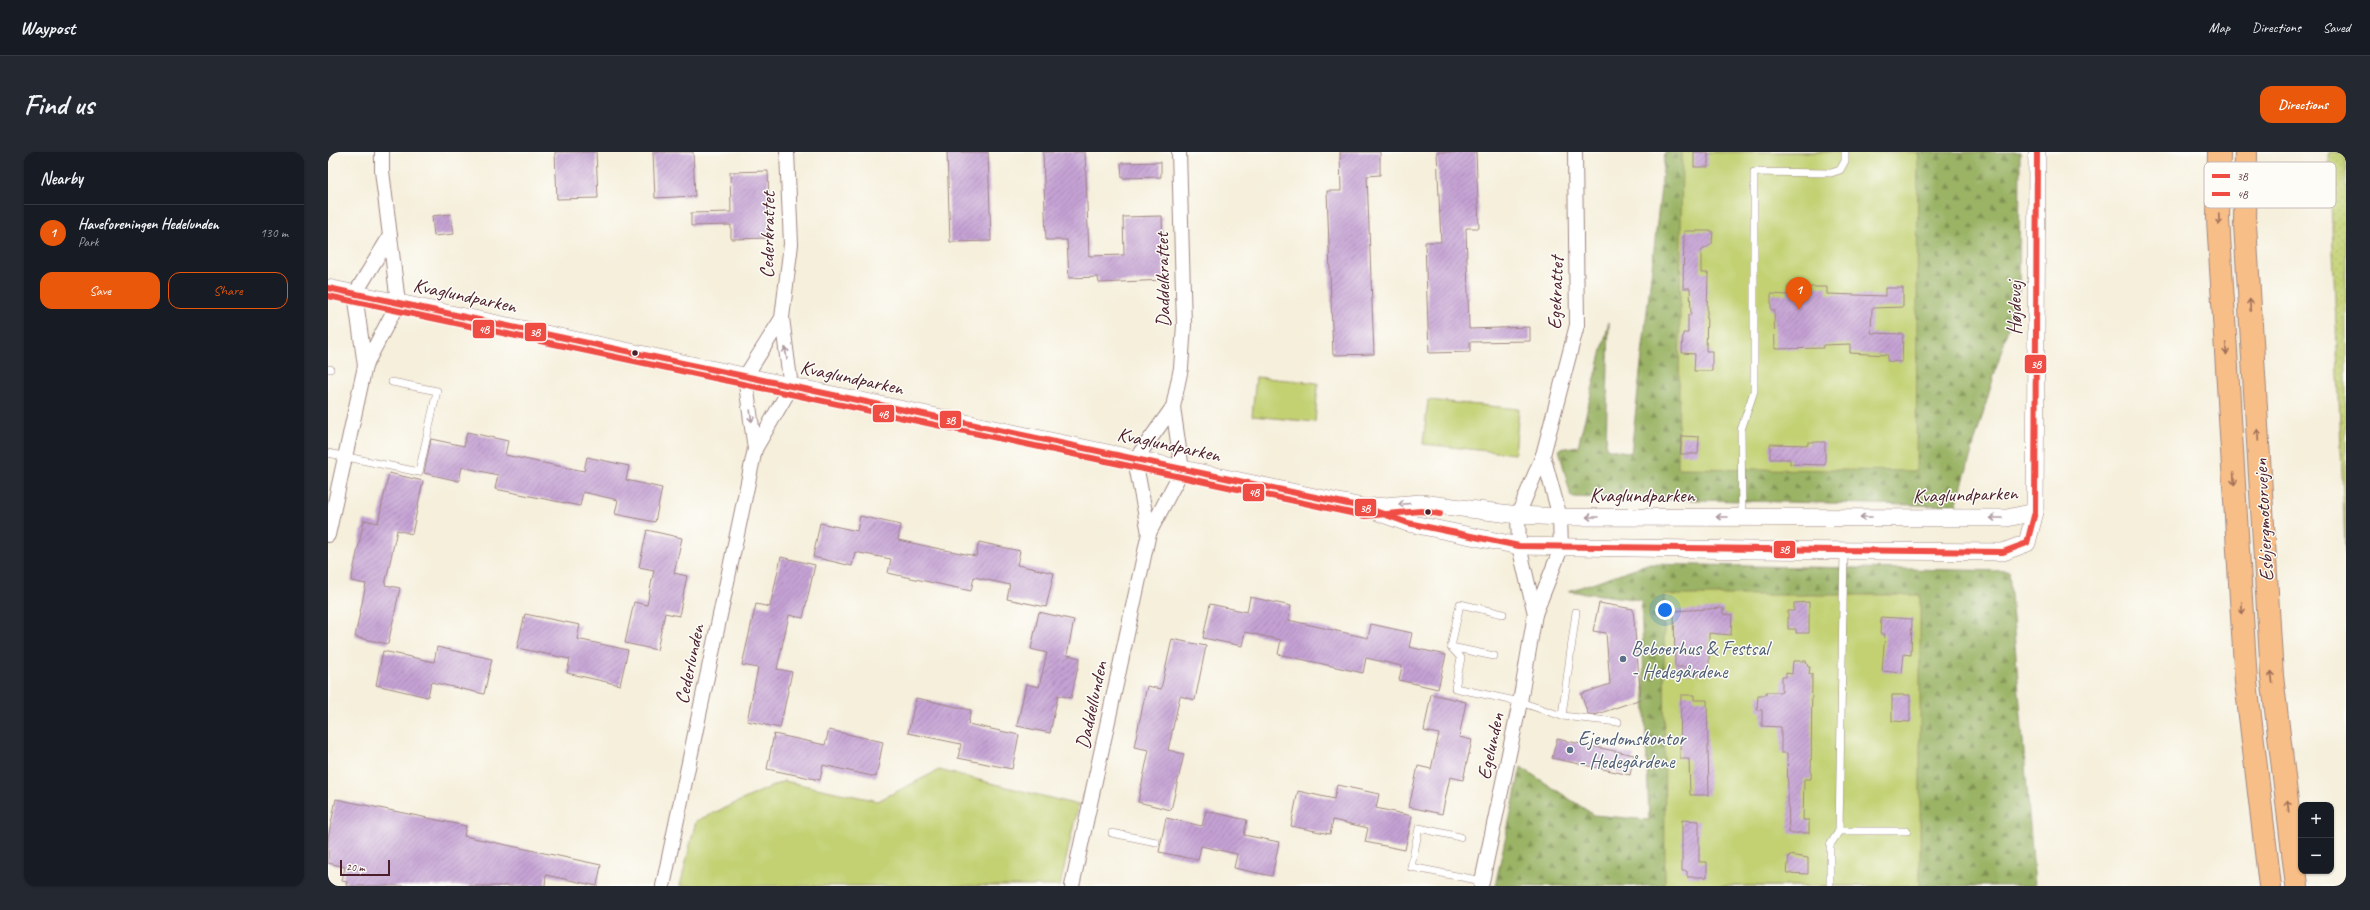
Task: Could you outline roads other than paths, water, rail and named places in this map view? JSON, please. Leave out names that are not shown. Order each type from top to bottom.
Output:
[{"type":"highway","name":"Esbjergmotorvejen","points":[[2219,152],[2219,162]]},
{"type":"highway","name":"Esbjergmotorvejen","points":[[2246,152],[2246,162]]},
{"type":"highway","name":"Esbjergmotorvejen","points":[[2218,208],[2246,682],[2270,886]]},
{"type":"highway","name":"Esbjergmotorvejen","points":[[2245,208],[2272,676],[2298,886]]},
{"type":"street","points":[[328,535],[365,366],[398,303],[382,152]]},
{"type":"street","name":"Cederkrattet","points":[[787,152],[790,244],[782,318],[791,387]]},
{"type":"street","name":"Daddelkrattet","points":[[1179,152],[1184,325],[1181,368],[1174,407],[1182,470]]},
{"type":"street","name":"Egekrattet","points":[[1518,514],[1543,455],[1577,325],[1575,152]]},
{"type":"street","name":"Højdevej","points":[[2034,512],[2037,152]]},
{"type":"street","points":[[365,366],[355,294],[390,236]]},
{"type":"street","name":"Kvaglundparken","points":[[328,288],[1367,508],[1408,523],[1519,546],[1561,548],[2003,552],[2027,543],[2034,512],[2007,518],[1742,516],[1560,517],[1518,514],[1421,503],[1367,508]]},
{"type":"street","name":"Cederkrattet","points":[[745,377],[782,318]]},
{"type":"street","name":"Cederlunden","points":[[745,377],[755,449]]},
{"type":"street","name":"Cederlunden","points":[[663,886],[755,449],[791,387]]},
{"type":"street","name":"Daddelkrattet","points":[[1135,460],[1174,407]]},
{"type":"street","name":"Egekrattet","points":[[1543,455],[1560,517]]},
{"type":"street","name":"Daddellunden","points":[[1135,460],[1149,533]]},
{"type":"street","name":"Daddellunden","points":[[1072,886],[1149,533],[1182,470]]},
{"type":"street","name":"Egelunden","points":[[1518,514],[1519,546],[1535,614]]},
{"type":"street","name":"Egelunden","points":[[1482,884],[1520,702],[1535,614],[1561,548],[1560,517]]},
{"type":"lane","points":[[1742,516],[1741,430],[1754,391],[1754,172],[1830,173],[1840,170],[1845,161],[1845,152]]},
{"type":"lane","points":[[328,452],[420,472],[437,391],[392,382]]},
{"type":"lane","points":[[1830,886],[1830,845],[1839,831],[1844,550]]},
{"type":"lane","points":[[1451,647],[1460,604],[1503,614]]},
{"type":"lane","points":[[1562,716],[1576,612]]},
{"type":"lane","points":[[1451,647],[1461,658],[1455,688],[1520,702],[1562,716],[1618,722]]},
{"type":"lane","points":[[1451,647],[1494,656]]},
{"type":"lane","points":[[1460,837],[1419,828],[1411,867],[1482,884]]},
{"type":"lane","points":[[1839,831],[1907,831]]},
{"type":"lane","points":[[1112,833],[1156,842]]},
{"type":"place","name":"Haveforeningen Hedelunden","points":[[1799,310]]},
{"type":"place","name":"Beboerhus & Festsal - Hedegårdene","points":[[1623,659]]},
{"type":"place","name":"Ejendomskontor - Hedegårdene","points":[[1570,750]]}]
